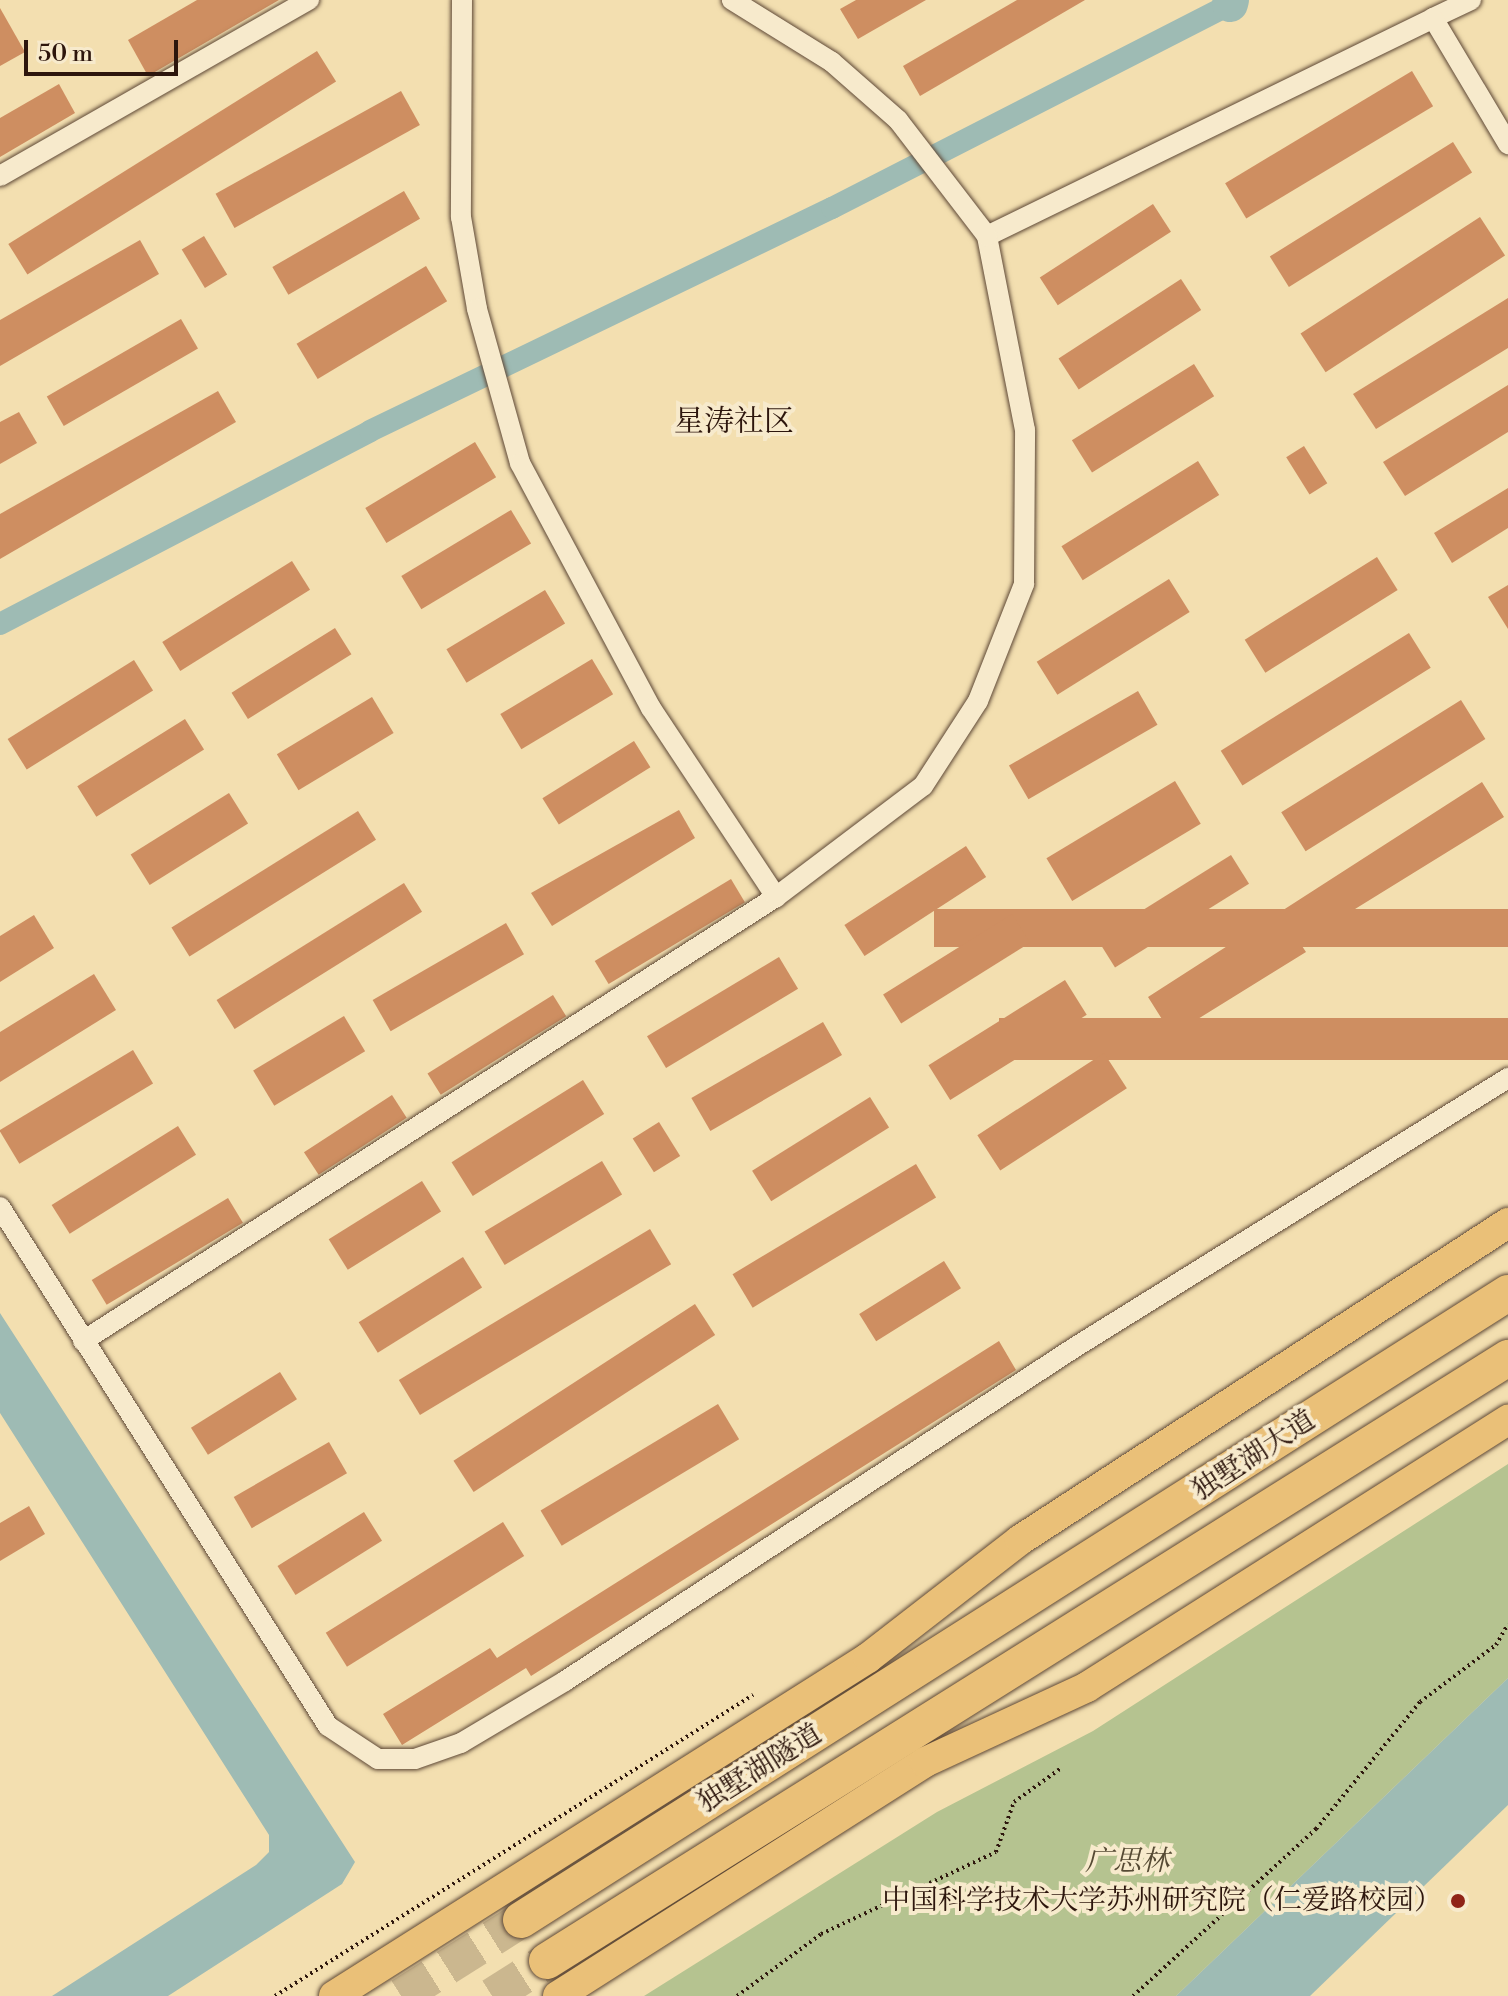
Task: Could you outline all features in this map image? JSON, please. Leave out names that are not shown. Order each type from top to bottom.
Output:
[{"type":"highway","name":"独墅湖大道","points":[[999,1618],[1508,1293]]},
{"type":"highway","name":"独墅湖大道","points":[[1028,1664],[1508,1358]]},
{"type":"highway","name":"独墅湖隧道","points":[[521,1920],[999,1618]]},
{"type":"highway","name":"独墅湖隧道","points":[[547,1961],[1028,1664]]},
{"type":"main road","points":[[334,1996],[868,1658],[1020,1540],[1508,1223]]},
{"type":"main road","points":[[558,1996],[925,1762],[1141,1654],[1508,1420]]},
{"type":"street","points":[[0,176],[309,0]]},
{"type":"street","points":[[462,0],[461,217],[477,309],[520,463],[651,708],[776,897]]},
{"type":"street","points":[[83,1341],[776,897],[923,786],[978,701],[1024,584],[1025,430],[987,236],[913,140],[832,62],[732,0]]},
{"type":"street","points":[[987,236],[1471,0]]},
{"type":"street","points":[[1433,18],[1508,144]]},
{"type":"street","points":[[0,1207],[328,1726],[378,1759],[415,1759],[461,1743],[565,1681],[1077,1346],[1508,1078]]},
{"type":"path","points":[[1133,1996],[1316,1829],[1420,1702],[1496,1645],[1508,1624]]},
{"type":"path","points":[[275,1996],[753,1695]]},
{"type":"path","points":[[737,1996],[821,1934],[996,1852],[1014,1802],[1060,1769]]},
{"type":"green space","name":"广思林","points":[[1508,1464],[1508,1678],[1176,1996],[644,1996],[937,1812],[1093,1731]]},
{"type":"water","points":[[0,1313],[355,1862],[342,1884],[168,1996],[52,1996],[256,1865],[269,1852],[269,1835],[0,1413]]},
{"type":"water","points":[[1508,1678],[1508,1805],[1310,1996],[1176,1996]]},
{"type":"building","points":[[197,0],[279,0],[148,76],[128,40]]},
{"type":"building","points":[[856,0],[926,0],[858,39],[840,9]]},
{"type":"building","points":[[1017,0],[1085,0],[920,96],[903,66]]},
{"type":"building","points":[[0,8],[25,52],[0,66]]},
{"type":"building","points":[[317,51],[336,82],[27,274],[8,244]]},
{"type":"building","points":[[1412,71],[1433,106],[1246,218],[1225,183]]},
{"type":"building","points":[[59,84],[75,113],[0,157],[0,118]]},
{"type":"building","points":[[401,91],[420,125],[234,228],[216,194]]},
{"type":"building","points":[[1453,142],[1472,173],[1289,287],[1270,256]]},
{"type":"building","points":[[404,191],[420,219],[288,295],[272,267]]},
{"type":"building","points":[[1153,204],[1171,232],[1058,305],[1040,278]]},
{"type":"building","points":[[1480,217],[1505,256],[1326,372],[1301,334]]},
{"type":"building","points":[[204,236],[227,275],[205,288],[182,249]]},
{"type":"building","points":[[140,240],[159,274],[0,366],[0,320]]},
{"type":"building","points":[[426,266],[447,301],[318,379],[297,344]]},
{"type":"building","points":[[1181,279],[1201,310],[1079,390],[1059,359]]},
{"type":"building","points":[[1508,298],[1508,348],[1376,429],[1353,394]]},
{"type":"building","points":[[181,319],[198,348],[64,426],[47,396]]},
{"type":"building","points":[[1194,364],[1214,396],[1092,473],[1072,440]]},
{"type":"building","points":[[1508,385],[1508,432],[1405,496],[1383,462]]},
{"type":"building","points":[[218,391],[236,422],[0,559],[0,514]]},
{"type":"building","points":[[19,412],[37,443],[0,464],[0,422]]},
{"type":"building","points":[[475,442],[496,477],[386,543],[365,508]]},
{"type":"building","points":[[1304,446],[1327,483],[1310,494],[1286,457]]},
{"type":"building","points":[[1198,461],[1219,495],[1083,580],[1061,546]]},
{"type":"building","points":[[1508,488],[1508,528],[1452,563],[1434,533]]},
{"type":"building","points":[[511,510],[531,543],[421,609],[401,576]]},
{"type":"building","points":[[1377,557],[1398,590],[1265,673],[1245,640]]},
{"type":"building","points":[[292,561],[310,590],[180,671],[162,642]]},
{"type":"building","points":[[1169,579],[1190,612],[1057,695],[1037,662]]},
{"type":"building","points":[[1508,585],[1508,629],[1488,597]]},
{"type":"building","points":[[545,590],[565,623],[467,683],[446,649]]},
{"type":"building","points":[[335,628],[351,654],[248,719],[232,693]]},
{"type":"building","points":[[1409,633],[1431,668],[1242,785],[1221,751]]},
{"type":"building","points":[[592,659],[613,694],[521,749],[500,714]]},
{"type":"building","points":[[134,660],[153,691],[27,769],[8,739]]},
{"type":"building","points":[[1138,691],[1158,725],[1028,799],[1009,766]]},
{"type":"building","points":[[372,697],[394,733],[298,790],[277,754]]},
{"type":"building","points":[[1461,700],[1485,739],[1306,851],[1281,812]]},
{"type":"building","points":[[185,719],[204,750],[96,817],[77,786]]},
{"type":"building","points":[[634,741],[650,767],[559,825],[542,798]]},
{"type":"building","points":[[1175,781],[1201,824],[1072,901],[1046,858]]},
{"type":"building","points":[[1482,782],[1504,817],[1300,943],[1306,952],[1172,1035],[1148,997]]},
{"type":"building","points":[[229,793],[248,824],[150,885],[131,854]]},
{"type":"building","points":[[679,810],[695,838],[552,926],[531,893]]},
{"type":"building","points":[[358,811],[376,840],[189,956],[171,928]]},
{"type":"building","points":[[966,846],[986,877],[865,956],[844,925]]},
{"type":"building","points":[[1231,855],[1249,884],[1115,968],[1097,939]]},
{"type":"building","points":[[731,879],[745,902],[609,984],[595,961]]},
{"type":"building","points":[[404,883],[422,912],[235,1029],[217,1000]]},
{"type":"building","points":[[934,909],[1508,909],[1508,947],[934,947]]},
{"type":"building","points":[[1012,914],[1030,943],[901,1023],[883,995]]},
{"type":"building","points":[[34,915],[54,948],[0,982],[0,936]]},
{"type":"building","points":[[506,923],[524,954],[391,1031],[373,1000]]},
{"type":"building","points":[[779,957],[798,989],[666,1068],[647,1036]]},
{"type":"building","points":[[94,974],[116,1010],[0,1082],[0,1032]]},
{"type":"building","points":[[1065,980],[1087,1015],[950,1100],[928,1065]]},
{"type":"building","points":[[553,995],[566,1016],[441,1095],[427,1073]]},
{"type":"building","points":[[344,1016],[365,1051],[274,1106],[253,1071]]},
{"type":"building","points":[[999,1018],[1508,1018],[1508,1060],[999,1060]]},
{"type":"building","points":[[823,1022],[842,1055],[710,1131],[691,1098]]},
{"type":"building","points":[[133,1050],[153,1083],[19,1164],[0,1130]]},
{"type":"building","points":[[1104,1053],[1127,1088],[1000,1170],[977,1135]]},
{"type":"building","points":[[583,1080],[604,1114],[473,1196],[452,1162]]},
{"type":"building","points":[[392,1095],[407,1118],[319,1175],[304,1152]]},
{"type":"building","points":[[870,1097],[889,1128],[771,1201],[752,1171]]},
{"type":"building","points":[[659,1122],[680,1156],[654,1172],[633,1138]]},
{"type":"building","points":[[178,1126],[196,1155],[70,1234],[52,1205]]},
{"type":"building","points":[[602,1161],[622,1194],[505,1265],[485,1232]]},
{"type":"building","points":[[916,1164],[936,1197],[753,1308],[733,1274]]},
{"type":"building","points":[[422,1181],[441,1212],[348,1270],[329,1239]]},
{"type":"building","points":[[228,1198],[243,1223],[107,1305],[92,1280]]},
{"type":"building","points":[[650,1229],[671,1264],[420,1415],[399,1380]]},
{"type":"building","points":[[463,1257],[482,1288],[378,1353],[359,1322]]},
{"type":"building","points":[[944,1261],[961,1288],[876,1341],[859,1314]]},
{"type":"building","points":[[695,1304],[715,1335],[474,1492],[453,1461]]},
{"type":"building","points":[[999,1341],[1016,1370],[531,1676],[526,1668],[402,1745],[383,1714],[490,1648],[497,1658]]},
{"type":"building","points":[[280,1372],[297,1399],[208,1455],[191,1428]]},
{"type":"building","points":[[718,1404],[739,1439],[562,1546],[541,1511]]},
{"type":"building","points":[[329,1442],[347,1473],[252,1528],[234,1497]]},
{"type":"building","points":[[29,1506],[45,1534],[0,1561],[0,1523]]},
{"type":"building","points":[[364,1512],[382,1541],[296,1595],[277,1566]]},
{"type":"building","points":[[503,1522],[524,1556],[347,1667],[326,1633]]},
{"type":"waterway","points":[[1230,4],[1231,0]]},
{"type":"waterway","points":[[0,624],[370,431],[832,208],[1230,4]]},
{"type":"tunnel","points":[[401,1996],[521,1920]]},
{"type":"tunnel","points":[[492,1996],[547,1961]]},
{"type":"place","name":"中国科学技术大学苏州研究院（仁爱路校园）","points":[[1458,1901]]},
{"type":"district","name":"星涛社区","points":[[734,422]]}]
